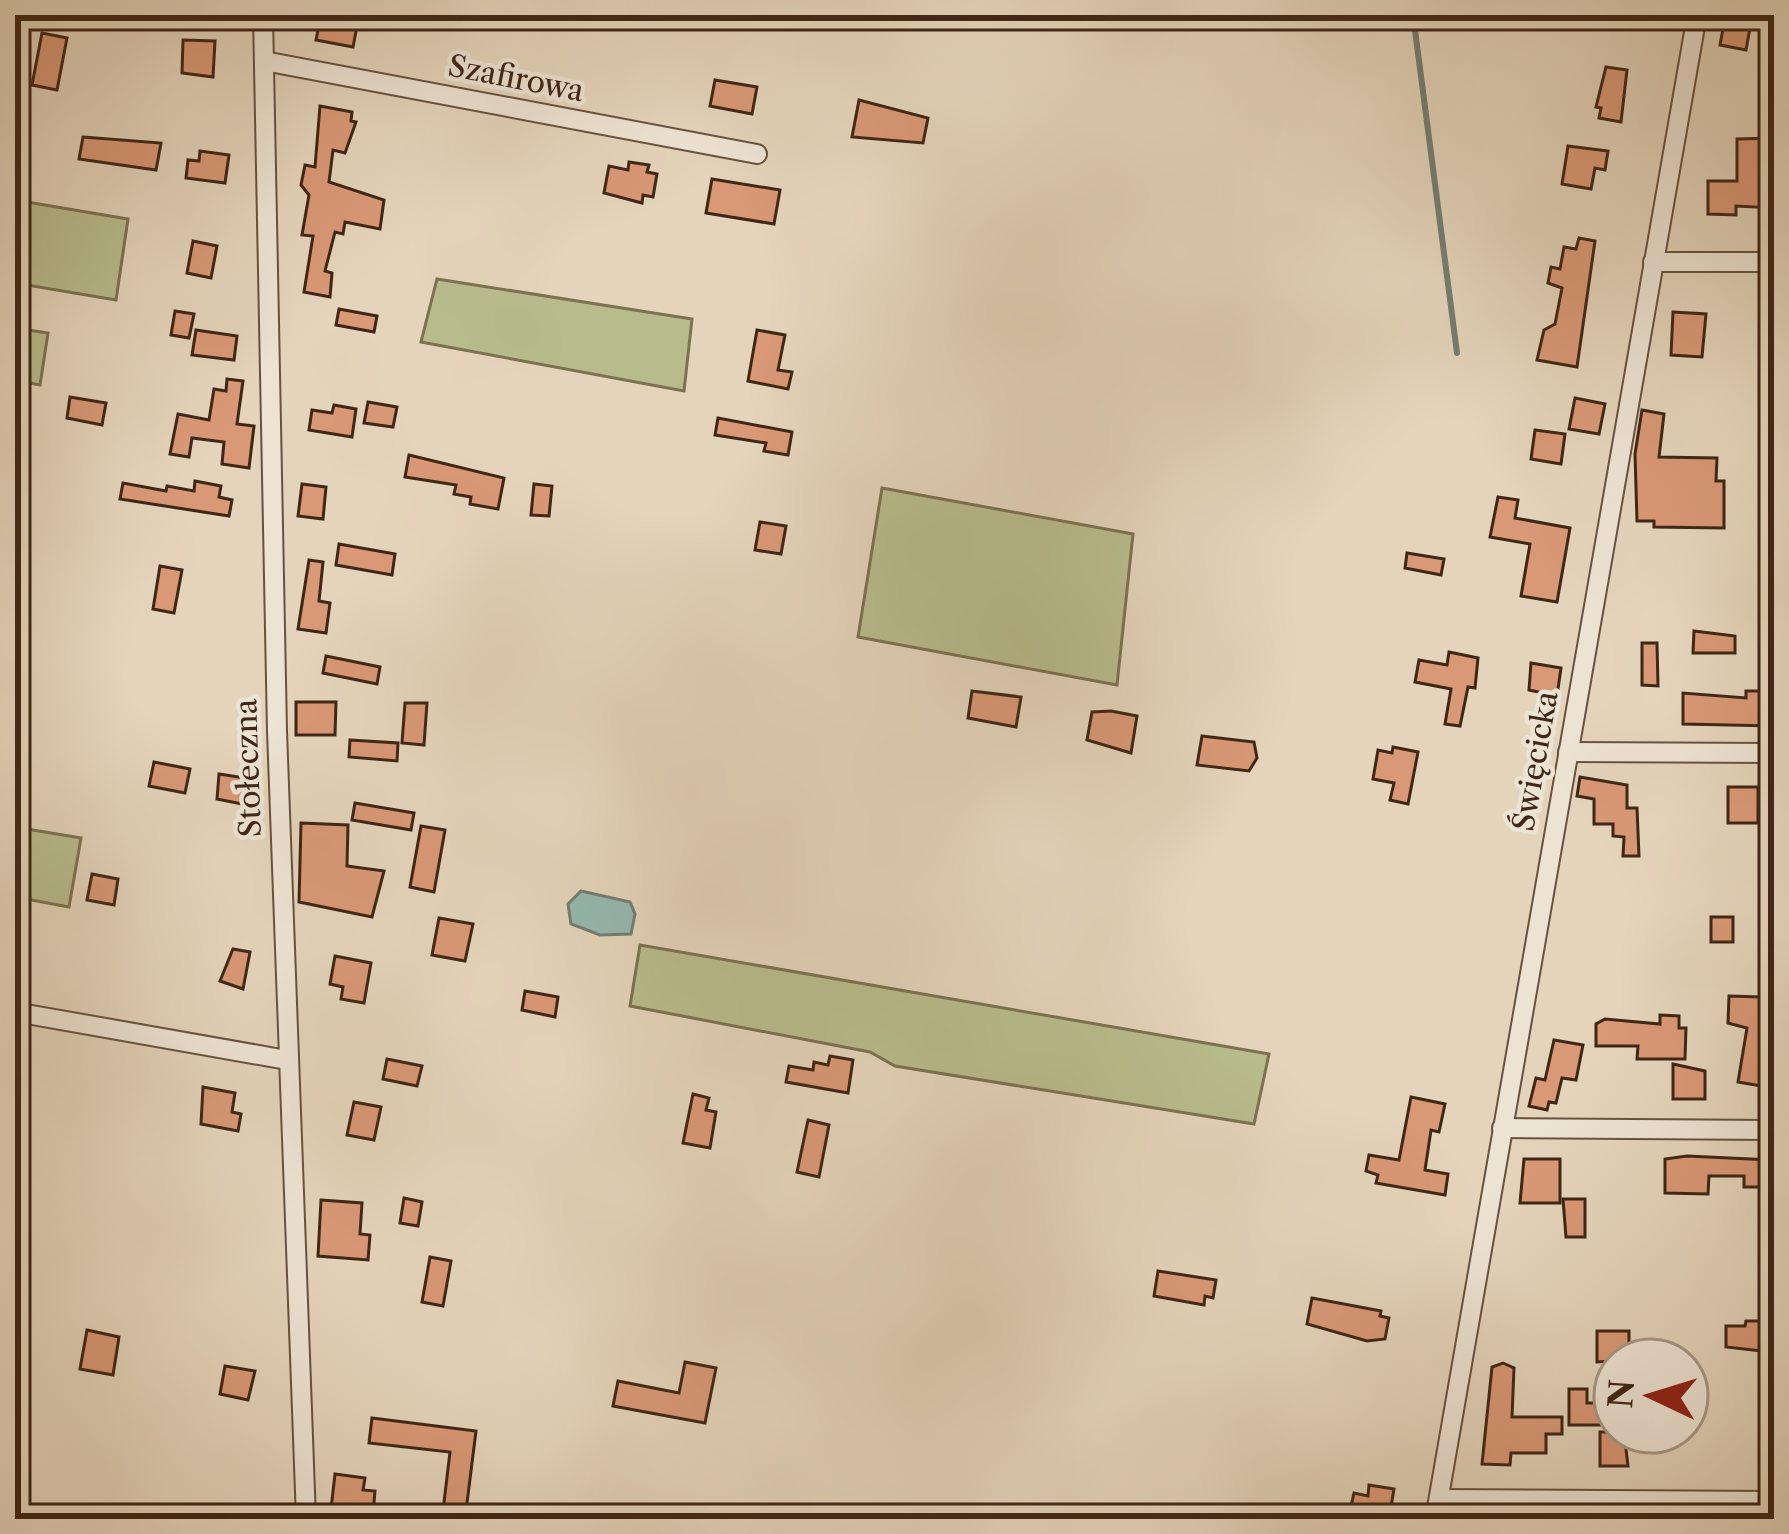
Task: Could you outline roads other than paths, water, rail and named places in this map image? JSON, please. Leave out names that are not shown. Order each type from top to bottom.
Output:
[{"type":"street","name":"Stołeczna","points":[[262,15],[287,1060],[306,1519]]},
{"type":"street","name":"Święcicka","points":[[1437,1509],[1697,15]]},
{"type":"street","name":"Szafirowa","points":[[264,61],[757,154]]},
{"type":"street","points":[[1653,262],[1774,262]]},
{"type":"street","points":[[1568,752],[1774,753]]},
{"type":"street","points":[[15,1012],[287,1060]]},
{"type":"street","points":[[1502,1127],[1774,1130]]},
{"type":"street","points":[[1437,1509],[1774,1501]]},
{"type":"water","points":[[581,891],[630,902],[635,914],[631,934],[600,935],[571,924],[568,904]]},
{"type":"waterway","points":[[1415,30],[1457,353]]}]
